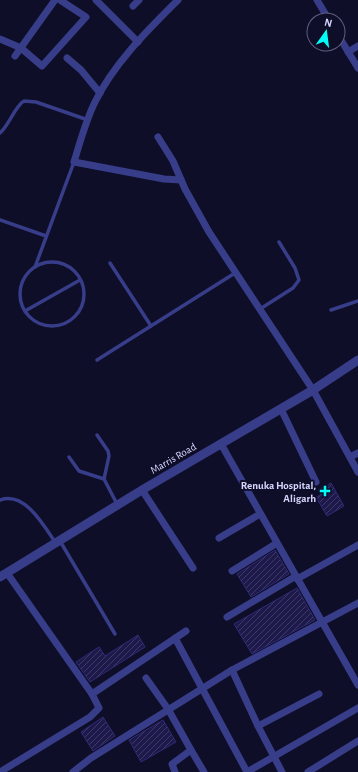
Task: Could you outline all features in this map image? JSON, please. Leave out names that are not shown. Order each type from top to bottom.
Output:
[{"type":"street","points":[[16,56],[55,0]]},
{"type":"street","points":[[0,39],[21,48],[42,66],[86,17],[60,0]]},
{"type":"street","points":[[96,0],[138,42]]},
{"type":"street","points":[[133,6],[139,0]]},
{"type":"street","points":[[178,0],[138,42],[100,92],[88,120],[74,162],[164,179],[181,180]]},
{"type":"street","points":[[318,0],[325,12]]},
{"type":"street","points":[[348,52],[358,46]]},
{"type":"street","points":[[346,49],[358,68]]},
{"type":"street","points":[[67,58],[81,70],[100,92]]},
{"type":"street","points":[[158,137],[173,161],[181,180],[209,232],[313,390],[358,472]]},
{"type":"street","name":"Marris Road","points":[[3,575],[142,490],[313,390],[358,360]]},
{"type":"street","points":[[281,409],[316,482]]},
{"type":"street","points":[[221,444],[358,685]]},
{"type":"street","points":[[350,457],[358,453]]},
{"type":"street","points":[[142,490],[193,568]]},
{"type":"street","points":[[220,538],[260,514]]},
{"type":"street","points":[[232,571],[277,543]]},
{"type":"street","points":[[227,617],[358,544]]},
{"type":"street","points":[[0,772],[90,717],[99,708],[92,694],[3,575]]},
{"type":"street","points":[[73,772],[168,709],[203,690],[232,670],[358,603]]},
{"type":"street","points":[[92,694],[186,631]]},
{"type":"street","points":[[175,638],[247,772],[273,755],[358,708]]},
{"type":"street","points":[[232,670],[258,726],[282,772]]},
{"type":"street","points":[[146,678],[168,709],[204,772]]},
{"type":"street","points":[[258,726],[320,694]]},
{"type":"street","points":[[308,772],[358,741]]},
{"type":"street","points":[[175,772],[172,764],[191,750]]},
{"type":"lane","points":[[0,133],[11,122],[18,108],[24,101],[36,102],[88,120]]},
{"type":"lane","points":[[35,267],[47,263],[59,263],[71,268],[77,273],[84,289],[84,301],[78,313],[69,322],[58,326],[45,326],[34,320],[25,311],[20,300],[21,287],[26,276],[35,267],[74,162]]},
{"type":"lane","points":[[0,220],[46,236]]},
{"type":"lane","points":[[259,309],[293,288],[299,280],[295,268],[279,242]]},
{"type":"lane","points":[[110,263],[151,326]]},
{"type":"lane","points":[[98,360],[235,273]]},
{"type":"lane","points":[[25,311],[80,280]]},
{"type":"lane","points":[[331,310],[358,300]]},
{"type":"lane","points":[[97,435],[108,451],[104,479],[117,505]]},
{"type":"lane","points":[[69,457],[79,471],[104,479]]},
{"type":"lane","points":[[0,500],[8,498],[29,508],[58,542],[115,634]]},
{"type":"building","points":[[331,483],[344,506],[327,516],[316,497],[321,495],[318,490]]},
{"type":"building","points":[[275,550],[289,574],[251,597],[237,574]]},
{"type":"building","points":[[297,588],[315,620],[252,654],[234,624]]},
{"type":"building","points":[[138,635],[145,647],[90,682],[76,662],[99,647],[105,656]]},
{"type":"building","points":[[103,717],[115,736],[93,751],[81,732]]},
{"type":"building","points":[[163,720],[176,742],[141,762],[129,740]]},
{"type":"place","name":"Renuka Hospital, Aligarh","points":[[325,491]]}]
